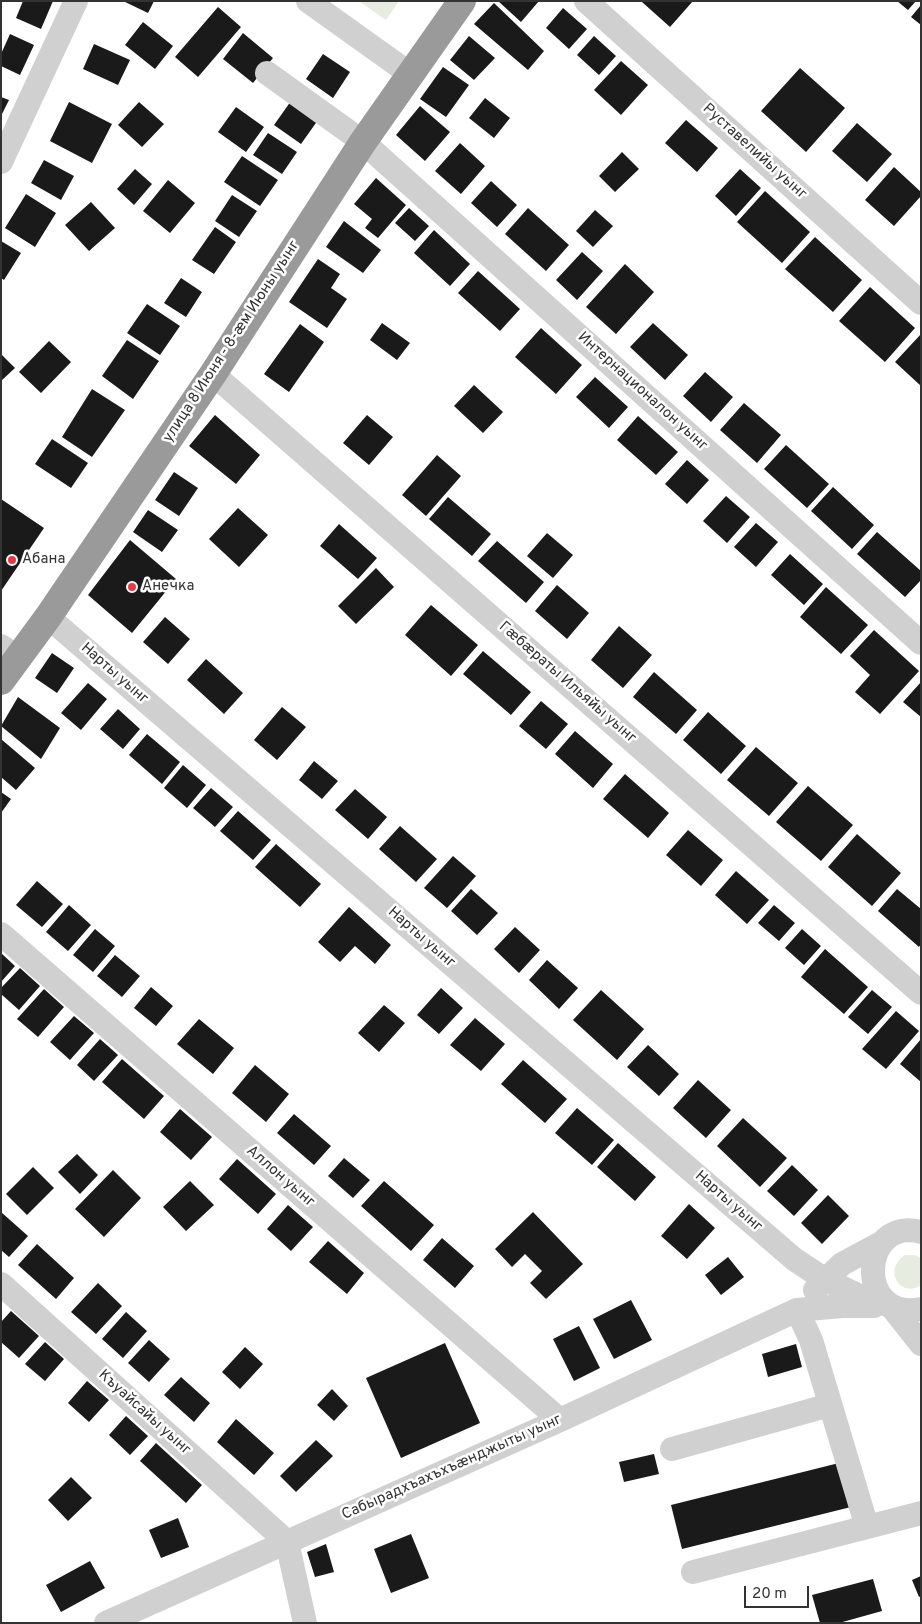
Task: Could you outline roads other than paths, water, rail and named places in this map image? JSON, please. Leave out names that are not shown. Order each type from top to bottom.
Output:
[{"type":"highway","name":"улица 8 Июня - 8-ӕм Июны уынг","points":[[1,682],[9,652],[48,618],[213,374],[363,142],[462,1]]},
{"type":"street","points":[[1,162],[76,1]]},
{"type":"street","name":"Руставелийы уынг","points":[[586,1],[921,303]]},
{"type":"street","points":[[311,2],[410,74]]},
{"type":"street","name":"Интернационалон уынг","points":[[267,73],[363,142],[921,643]]},
{"type":"street","name":"Гæбæраты Ильяйы уынг","points":[[213,374],[921,993]]},
{"type":"street","name":"Нарты уынг","points":[[48,618],[794,1259],[824,1279],[862,1297],[891,1306]]},
{"type":"street","name":"Аллон уынг","points":[[1,934],[560,1420]]},
{"type":"street","points":[[921,1212],[887,1238],[874,1256],[872,1270],[873,1282],[879,1295],[891,1306],[921,1344]]},
{"type":"street","points":[[797,1310],[824,1279],[842,1264],[904,1230],[921,1232]]},
{"type":"street","points":[[794,1259],[824,1264],[842,1264]]},
{"type":"street","name":"Къуайсайы уынг","points":[[1,1284],[288,1542]]},
{"type":"street","points":[[797,1310],[842,1306],[891,1306],[902,1310],[921,1309]]},
{"type":"street","points":[[797,1310],[811,1340],[867,1527]]},
{"type":"street","name":"Сабырадхъахъхъæнджыты уынг","points":[[106,1623],[560,1420],[797,1310]]},
{"type":"street","points":[[672,1449],[830,1405]]},
{"type":"street","points":[[693,1572],[921,1513]]},
{"type":"street","points":[[288,1542],[305,1623]]},
{"type":"place","name":"Абана","points":[[12,560]]},
{"type":"place","name":"Анечка","points":[[132,587]]}]
